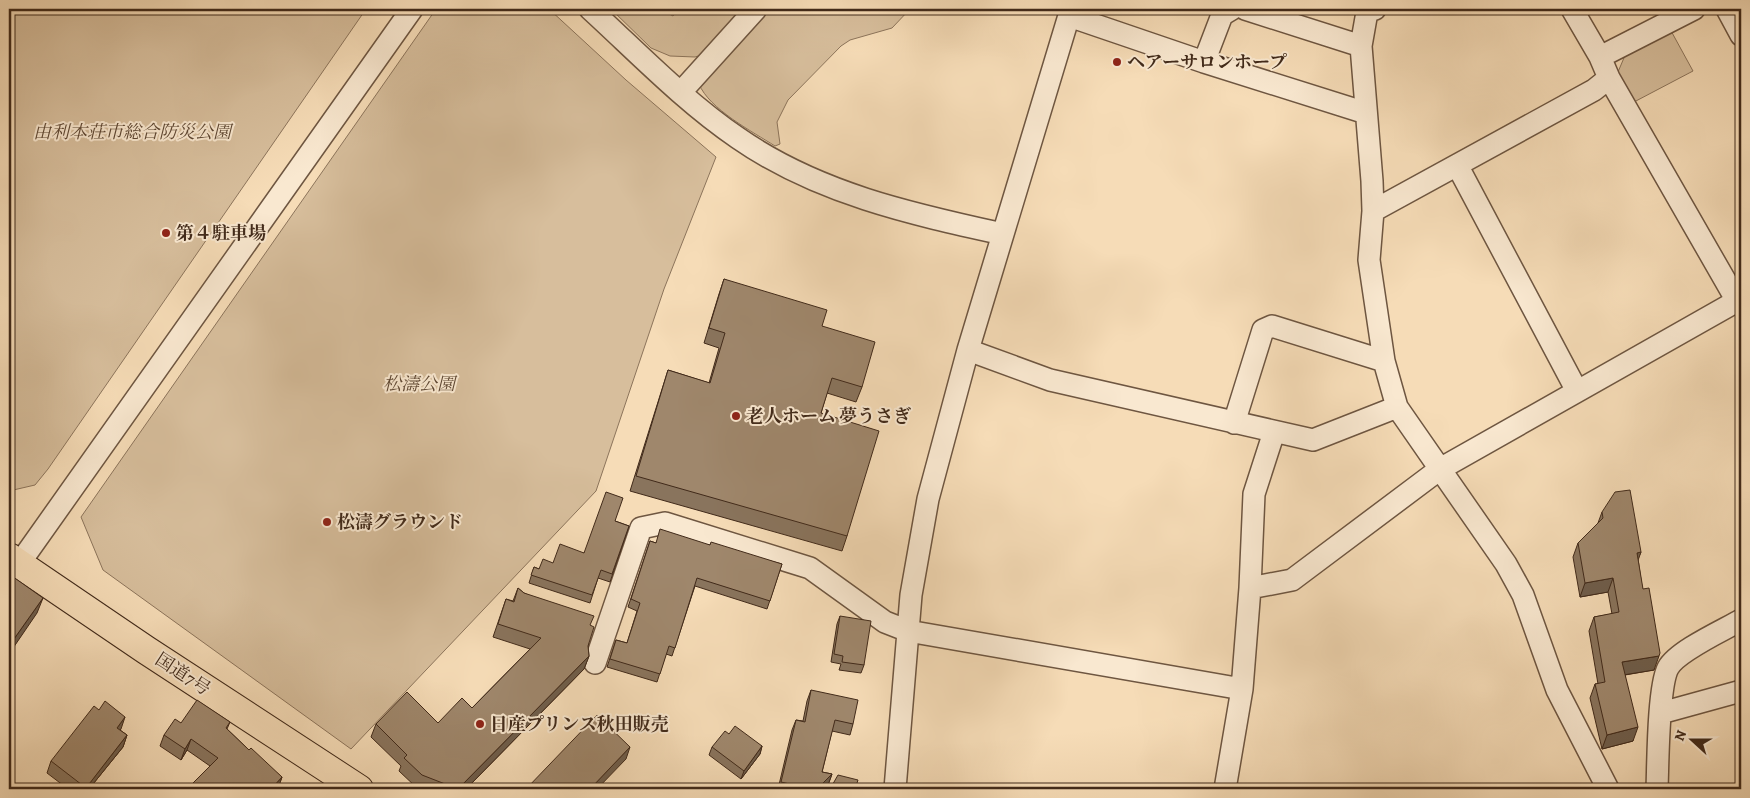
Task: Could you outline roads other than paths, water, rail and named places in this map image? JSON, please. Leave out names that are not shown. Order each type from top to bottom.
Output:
[{"type":"highway","name":"国道7号","points":[[14,560],[146,650],[359,789]]},
{"type":"street","points":[[14,560],[412,9]]},
{"type":"street","points":[[590,9],[681,92],[738,138],[787,167],[829,188],[934,218],[1004,234]]},
{"type":"street","points":[[681,92],[756,9]]},
{"type":"street","points":[[1204,62],[1222,15],[1232,9]]},
{"type":"street","points":[[1246,9],[1361,46]]},
{"type":"street","points":[[1375,9],[1367,12],[1361,46],[1373,211],[1369,260],[1384,361],[1397,407],[1506,564],[1523,595],[1557,690],[1608,789]]},
{"type":"street","points":[[1250,588],[1292,580],[1440,469],[1739,299],[1609,78],[1600,57],[1572,9]]},
{"type":"street","points":[[1600,57],[1694,9]]},
{"type":"street","points":[[1727,9],[1741,35]]},
{"type":"street","points":[[895,789],[911,595],[928,499],[968,350],[1070,13],[1204,62],[1366,113]]},
{"type":"street","points":[[1373,211],[1594,90],[1609,78]]},
{"type":"street","points":[[1457,165],[1577,391]]},
{"type":"street","points":[[1234,423],[1262,330],[1272,326],[1384,361]]},
{"type":"street","points":[[968,350],[1050,380],[1313,440],[1397,407]]},
{"type":"street","points":[[1224,789],[1242,689],[1250,588],[1254,494],[1274,432]]},
{"type":"street","points":[[595,663],[600,620],[641,528],[665,523],[810,568],[885,622],[908,631],[1242,689]]},
{"type":"street","points":[[1657,789],[1662,688],[1668,667],[1688,650],[1741,620]]},
{"type":"street","points":[[1661,713],[1741,691]]},
{"type":"place","name":"ヘアーサロンホープ","points":[[1117,62]]},
{"type":"place","name":"第４駐車場","points":[[166,233]]},
{"type":"place","name":"老人ホーム 夢うさぎ","points":[[736,416]]},
{"type":"place","name":"松濤グラウンド","points":[[327,522]]},
{"type":"place","name":"日産プリンス秋田販売","points":[[480,724]]},
{"type":"park label","name":"由利本荘市総合防災公園","points":[[132,132]]},
{"type":"park label","name":"松濤公園","points":[[419,384]]}]
